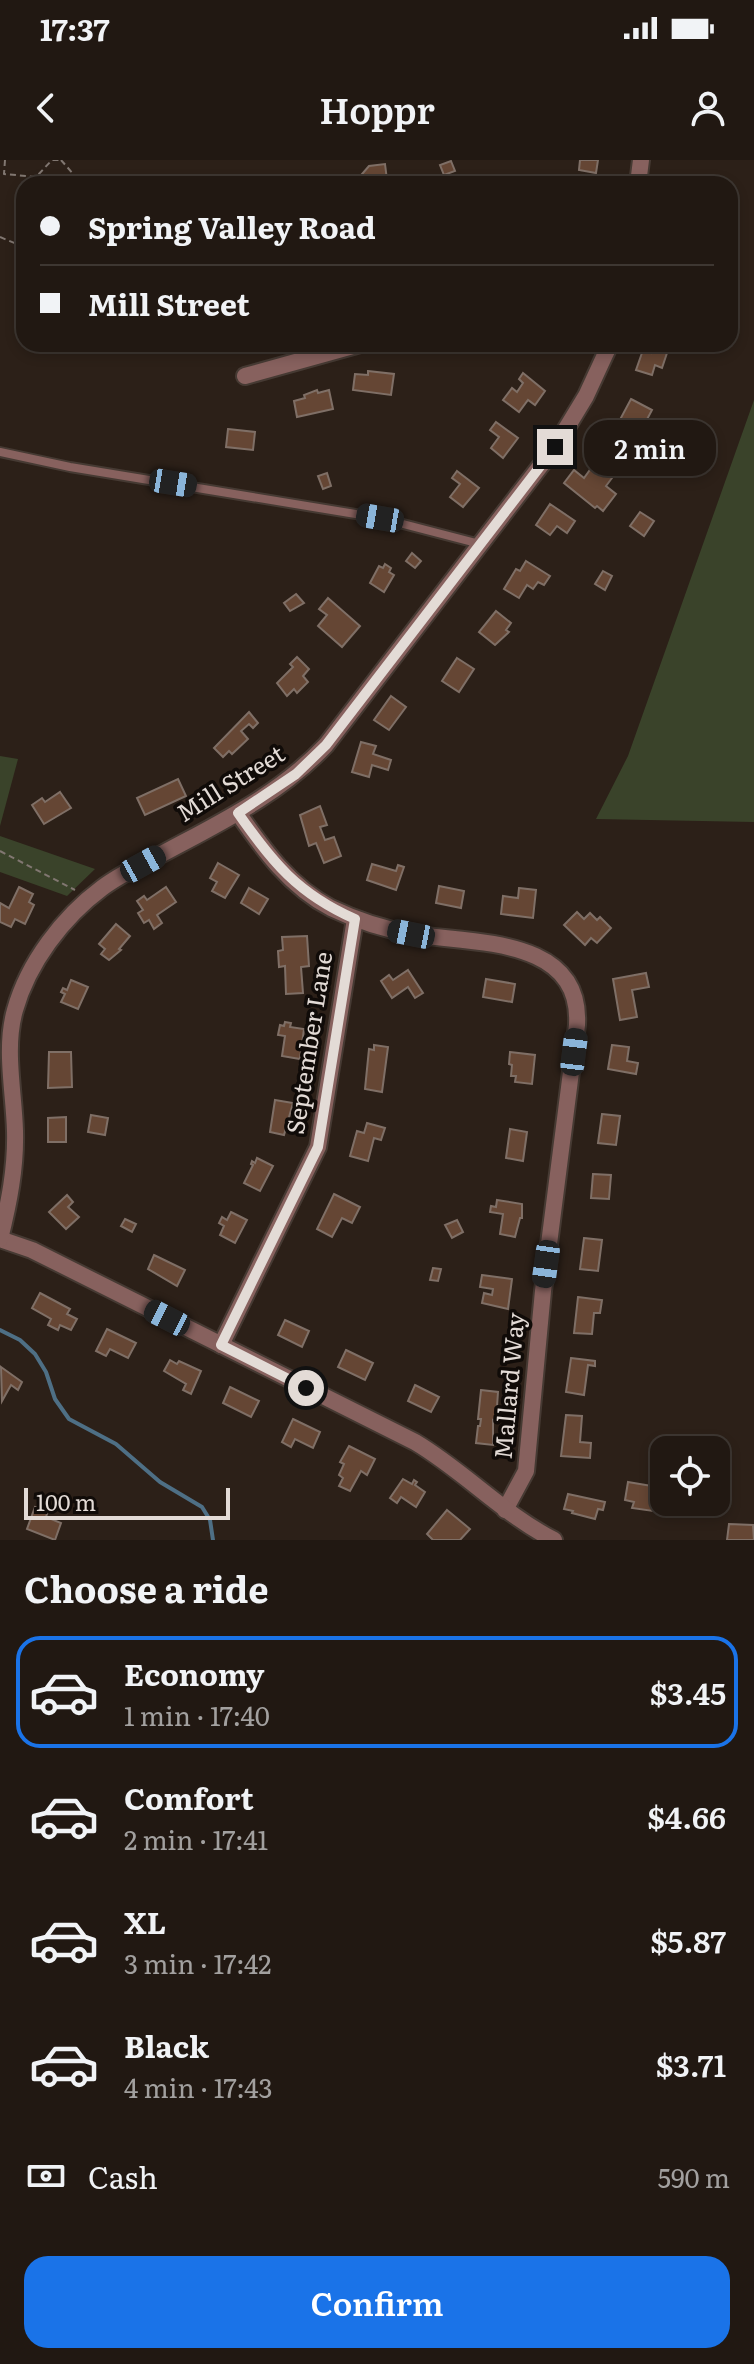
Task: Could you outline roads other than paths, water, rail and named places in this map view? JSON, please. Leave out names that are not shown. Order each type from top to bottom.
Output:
[{"type":"street","points":[[245,376],[331,352]]},
{"type":"street","name":"Mill Street","points":[[0,1239],[12,1185],[15,1150],[11,1036],[16,1007],[32,970],[49,942],[90,897],[119,877],[238,813],[296,774],[326,745],[570,424],[607,352]]},
{"type":"street","name":"Mallard Way","points":[[238,813],[283,873],[315,898],[355,919],[402,932],[533,953],[561,973],[572,991],[577,1025],[541,1305],[527,1469],[505,1510]]},
{"type":"street","name":"September Lane","points":[[221,1345],[318,1147],[355,919]]},
{"type":"street","points":[[0,1239],[32,1250],[415,1442],[449,1463],[505,1510],[554,1540]]},
{"type":"lane","points":[[0,452],[70,467],[380,518],[480,544]]},
{"type":"waterway","points":[[0,1330],[20,1340],[35,1354],[46,1372],[55,1399],[69,1419],[116,1444],[160,1482],[202,1507],[210,1520],[213,1540]]}]
